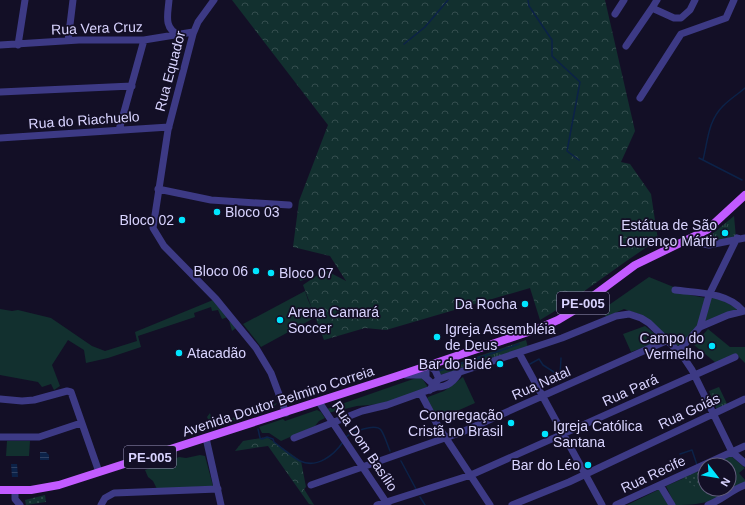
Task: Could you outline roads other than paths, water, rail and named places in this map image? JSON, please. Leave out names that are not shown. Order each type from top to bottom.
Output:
[{"type":"main road","name":"PE-005","points":[[685,242],[713,226],[745,195]]},
{"type":"main road","name":"Avenida Doutor Belmino Correia","points":[[0,490],[44,489],[433,366],[558,320],[635,265],[685,242]]},
{"type":"street","points":[[18,44],[26,0]]},
{"type":"street","points":[[68,41],[73,0]]},
{"type":"street","points":[[169,0],[168,24],[172,31],[179,35]]},
{"type":"street","points":[[615,14],[624,0]]},
{"type":"street","points":[[626,46],[657,0]]},
{"type":"street","points":[[652,8],[674,18],[681,18],[690,10],[695,0]]},
{"type":"street","points":[[640,98],[681,34],[726,18],[734,0]]},
{"type":"street","name":"Rua Equador","points":[[213,1],[193,32],[169,127],[153,224],[155,234],[164,246],[216,299],[256,348],[271,373],[286,413]]},
{"type":"street","name":"Rua Vera Cruz","points":[[0,45],[68,41],[144,40],[193,32]]},
{"type":"street","points":[[119,130],[124,105],[132,86],[144,40]]},
{"type":"street","points":[[0,92],[132,86]]},
{"type":"street","name":"Rua do Riachuelo","points":[[0,138],[169,127]]},
{"type":"street","points":[[158,189],[211,200],[289,204]]},
{"type":"street","points":[[700,327],[709,295],[737,238]]},
{"type":"street","points":[[685,242],[709,245],[737,238],[745,238]]},
{"type":"street","points":[[675,290],[730,300],[744,311]]},
{"type":"street","points":[[678,352],[700,327],[728,315],[744,311]]},
{"type":"street","points":[[294,438],[334,424],[362,411],[421,394],[435,385],[449,384],[457,377],[460,371],[519,353],[623,314],[629,314],[641,318],[668,340],[678,352],[695,375],[732,452],[745,463]]},
{"type":"street","name":"Rua Natal","points":[[311,485],[446,438],[668,340]]},
{"type":"street","points":[[519,353],[544,396],[584,474],[602,505]]},
{"type":"street","name":"Rua Pará","points":[[377,505],[388,504],[471,475],[564,435],[736,357]]},
{"type":"street","points":[[433,366],[435,385],[426,377],[426,370],[433,366]]},
{"type":"street","name":"Avenida Doutor Belmino Correia","points":[[402,375],[417,374],[426,377]]},
{"type":"street","points":[[0,399],[22,401],[34,400],[67,391],[73,394],[81,423],[99,472]]},
{"type":"street","points":[[421,394],[446,438],[490,505]]},
{"type":"street","name":"Rua Goiás","points":[[512,505],[584,474],[745,399]]},
{"type":"street","name":"Rua Dom Basílio","points":[[319,402],[364,466],[388,504]]},
{"type":"street","points":[[0,437],[39,437],[81,423]]},
{"type":"street","points":[[206,438],[221,505]]},
{"type":"street","name":"Rua Recife","points":[[616,505],[745,446]]},
{"type":"street","points":[[660,485],[672,505]]},
{"type":"street","points":[[708,505],[723,503],[733,490],[745,485]]},
{"type":"street","points":[[101,505],[105,498],[114,493],[218,489]]},
{"type":"street","points":[[15,490],[16,504]]},
{"type":"water","points":[[40,452],[46,452],[49,455],[49,460],[40,460]]},
{"type":"water","points":[[11,464],[17,464],[18,477],[12,477]]},
{"type":"waterway","points":[[404,44],[425,27],[448,0]]},
{"type":"waterway","points":[[528,0],[529,6],[552,40],[552,56],[580,82],[567,151],[579,160]]},
{"type":"waterway","points":[[703,160],[709,131],[714,118],[728,101],[745,88]]},
{"type":"waterway","points":[[699,158],[742,180]]},
{"type":"waterway","points":[[500,351],[519,344]]},
{"type":"waterway","points":[[439,371],[499,351]]},
{"type":"waterway","points":[[530,364],[539,359],[543,365],[560,376],[561,358]]},
{"type":"waterway","points":[[346,437],[364,429],[374,427],[378,428],[385,437],[390,451]]},
{"type":"waterway","points":[[258,429],[260,438],[262,439],[267,437],[273,439],[274,442],[290,454],[306,463],[319,462],[330,456],[343,442]]},
{"type":"waterway","points":[[680,454],[692,450],[697,465]]},
{"type":"waterway","points":[[401,461],[416,489]]},
{"type":"waterway","points":[[420,497],[425,505]]},
{"type":"place","name":"Bloco 03","points":[[217,212]]},
{"type":"place","name":"Bloco 02","points":[[182,220]]},
{"type":"place","name":"Estátua de São Lourenço Mártir","points":[[725,233]]},
{"type":"place","name":"Bloco 06","points":[[256,271]]},
{"type":"place","name":"Bloco 07","points":[[271,273]]},
{"type":"place","name":"Da Rocha","points":[[525,304]]},
{"type":"place","name":"Arena Camará Soccer","points":[[280,320]]},
{"type":"place","name":"Igreja Assembléia de Deus","points":[[437,337]]},
{"type":"place","name":"Campo do Vermelho","points":[[712,346]]},
{"type":"place","name":"Atacadão","points":[[179,353]]},
{"type":"place","name":"Bar do Bidé","points":[[500,364]]},
{"type":"place","name":"Congregação Cristã no Brasil","points":[[511,423]]},
{"type":"place","name":"Igreja Católica Santana","points":[[545,434]]},
{"type":"place","name":"Bar do Léo","points":[[588,465]]}]
